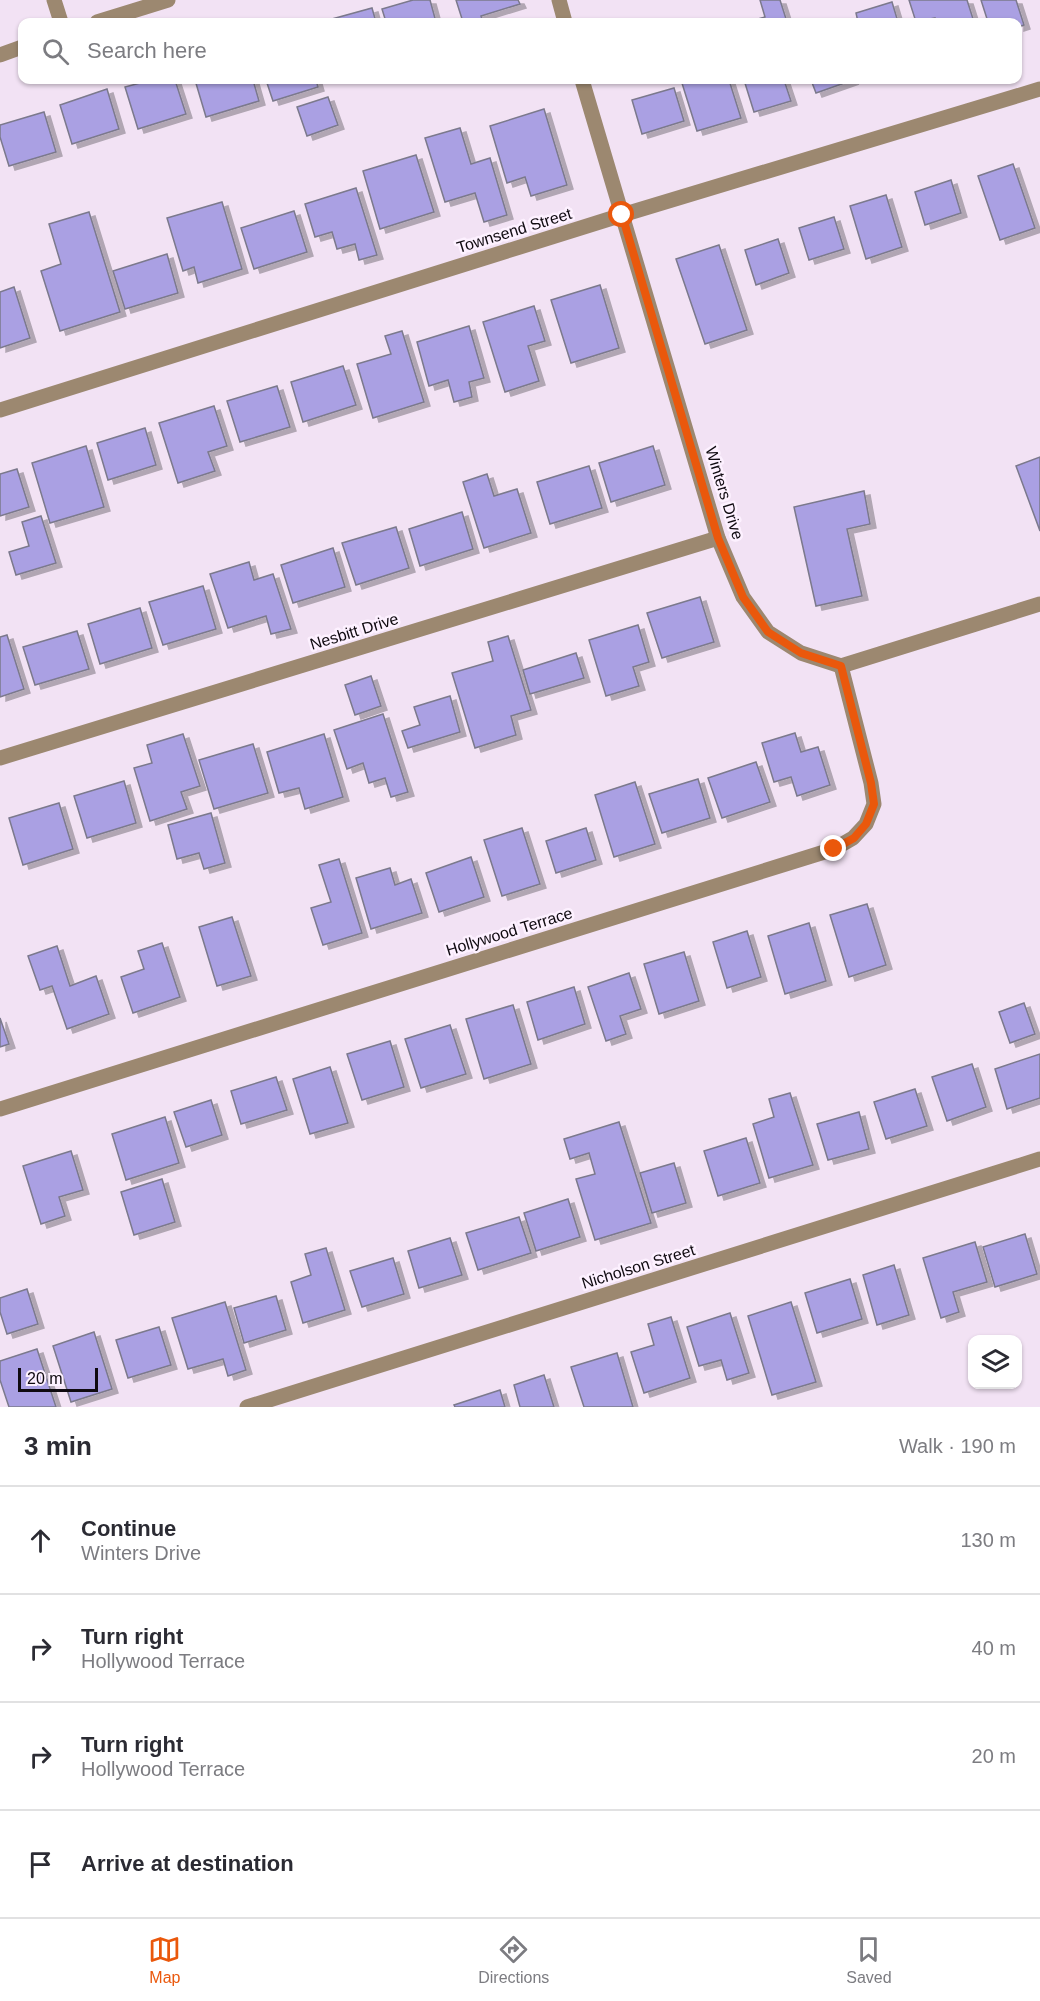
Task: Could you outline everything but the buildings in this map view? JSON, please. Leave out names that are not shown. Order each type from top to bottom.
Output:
[{"type":"street","points":[[54,0],[60,18]]},
{"type":"street","points":[[110,18],[168,0]]},
{"type":"street","points":[[559,0],[564,18]]},
{"type":"street","points":[[0,55],[18,48]]},
{"type":"street","name":"Winters Drive","points":[[583,84],[718,538],[743,597],[768,632],[801,653],[841,666]]},
{"type":"street","name":"Townsend Street","points":[[0,410],[622,215],[1040,88]]},
{"type":"street","name":"Nesbitt Drive","points":[[0,758],[718,538]]},
{"type":"street","points":[[841,666],[1040,604]]},
{"type":"street","name":"Hollywood Terrace","points":[[0,1108],[834,849],[854,838],[866,824],[874,804],[871,783],[841,666]]},
{"type":"street","name":"Nicholson Street","points":[[247,1407],[1040,1159]]},
{"type":"route","points":[[622,215],[718,538],[743,597],[768,632],[801,653],[841,666],[871,783],[874,804],[866,824],[854,838],[834,849]]}]
